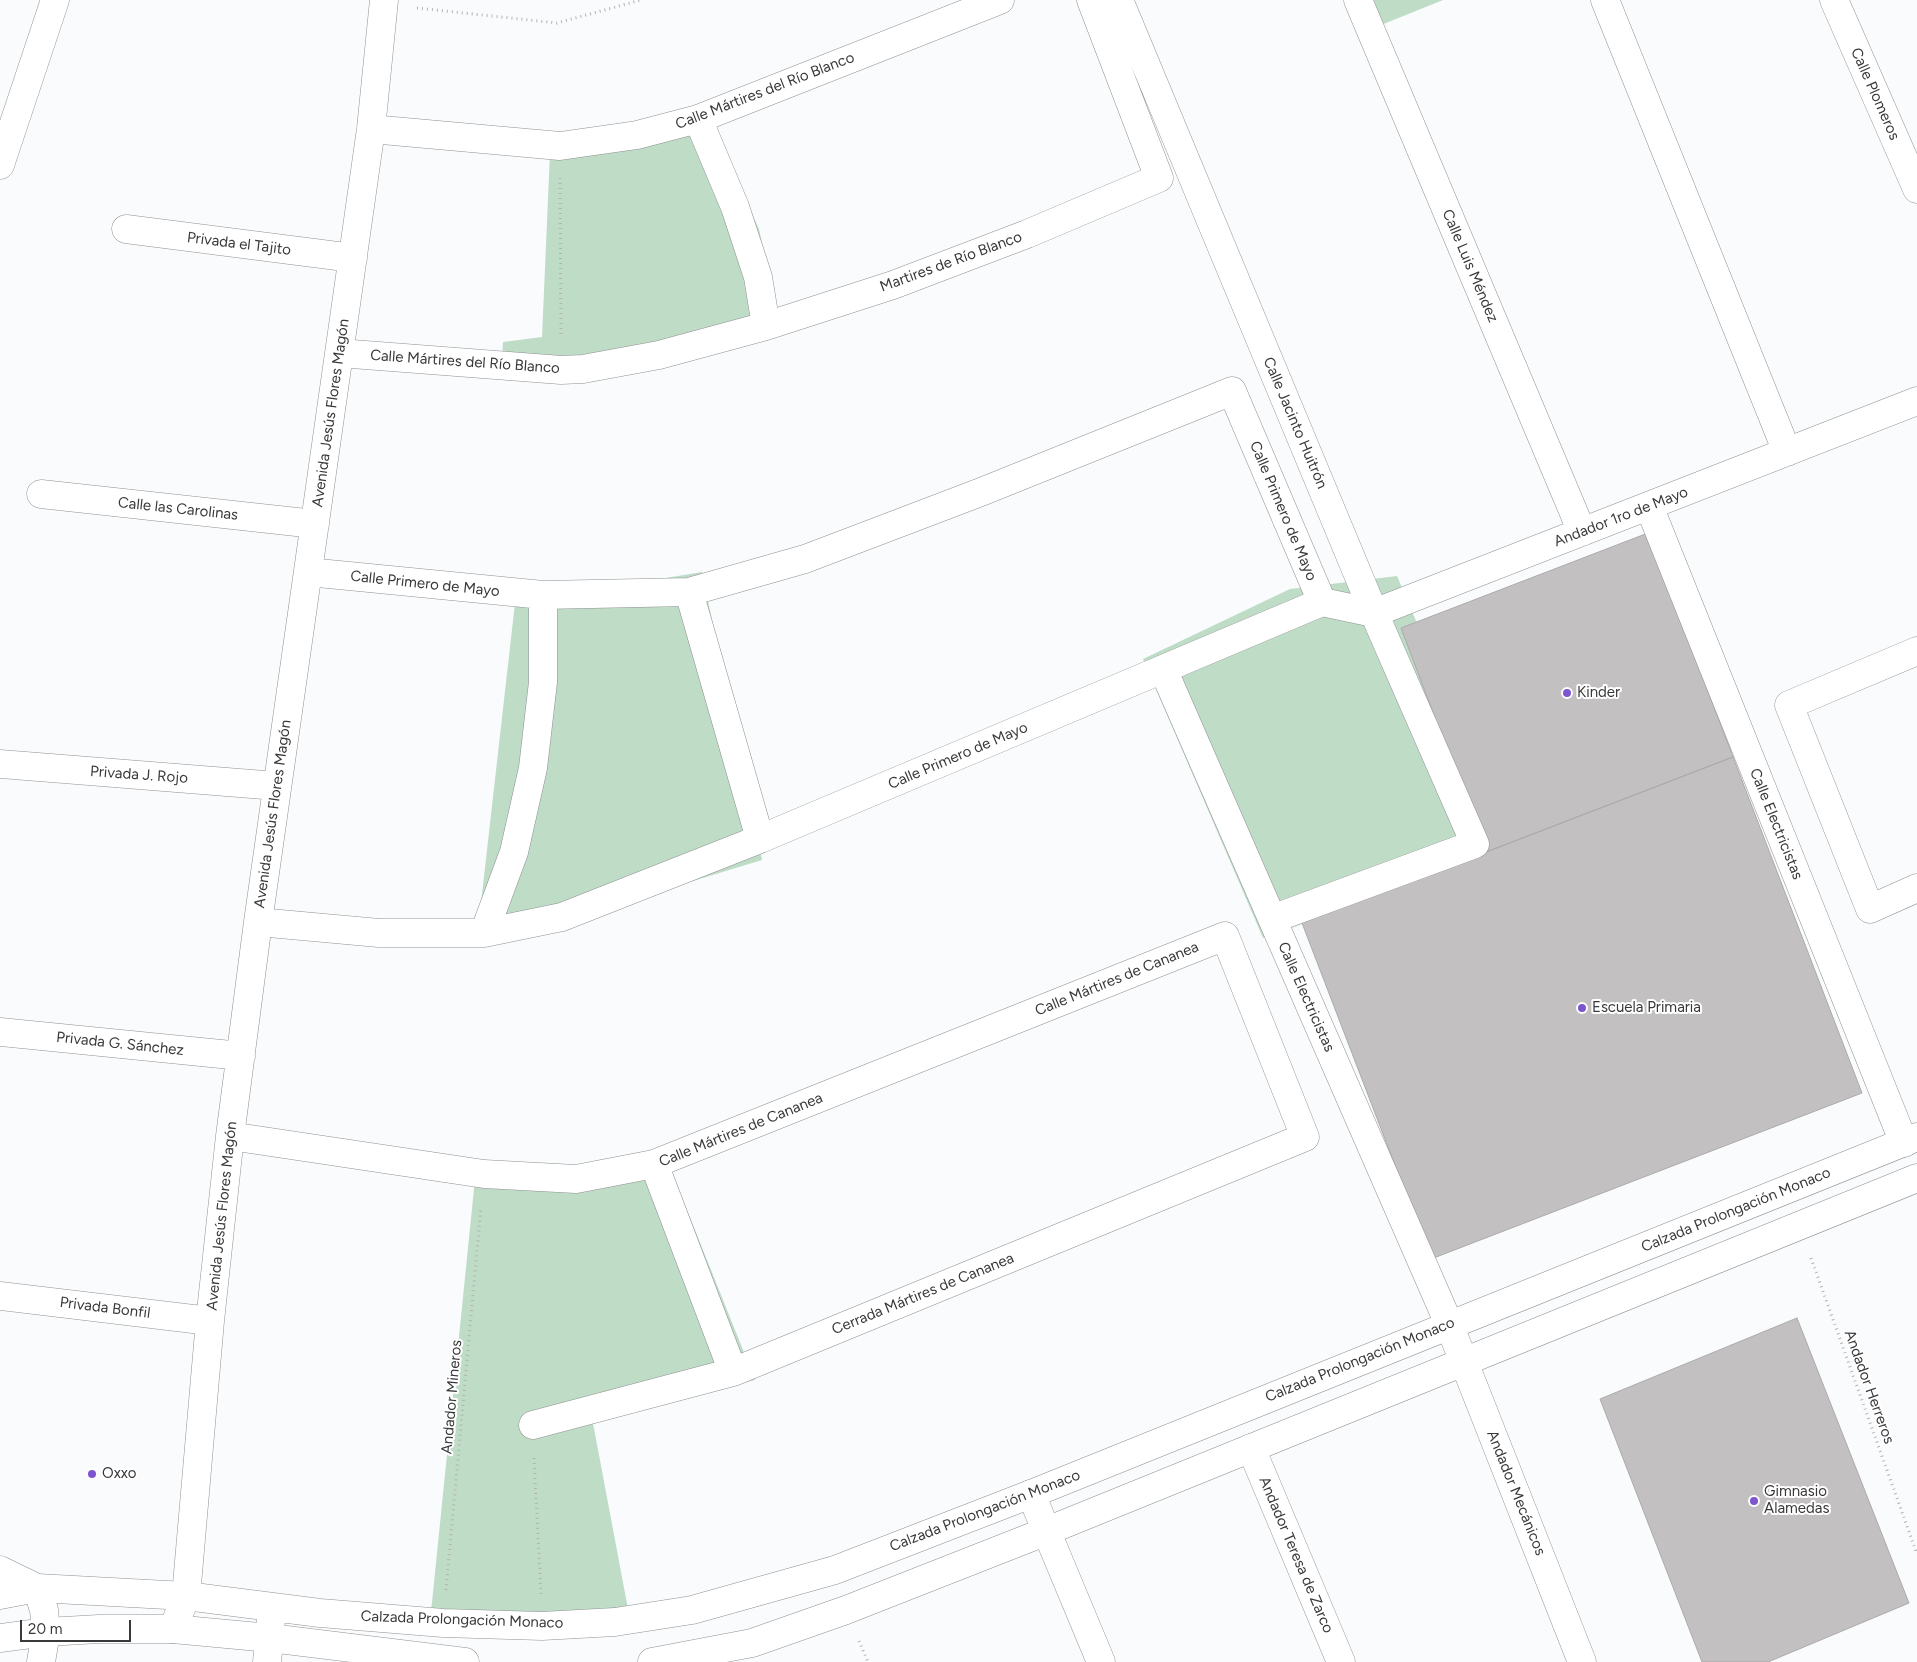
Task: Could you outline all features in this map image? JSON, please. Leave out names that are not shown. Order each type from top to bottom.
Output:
[{"type":"street","points":[[0,165],[55,0]]},
{"type":"street","name":"Calle Mártires del Río Blanco","points":[[371,130],[560,146],[637,136],[698,119],[1000,0]]},
{"type":"street","name":"Martires de Río Blanco","points":[[766,326],[902,281],[1027,234],[1159,178],[1091,0]]},
{"type":"street","name":"Calle Jacinto Huitrón","points":[[1118,0],[1374,613],[1475,844],[1272,919]]},
{"type":"street","name":"Calle Luis Méndez","points":[[1358,0],[1582,532]]},
{"type":"street","points":[[1605,0],[1787,452]]},
{"type":"street","name":"Calle Plomeros","points":[[1834,0],[1917,189]]},
{"type":"street","name":"Avenida Jesús Flores Magón","points":[[172,1629],[186,1596],[210,1321],[230,1136],[277,786],[371,130],[384,2]]},
{"type":"street","points":[[698,119],[735,207],[758,278],[766,326]]},
{"type":"street","name":"Privada el Tajito","points":[[126,229],[353,258]]},
{"type":"street","name":"Calle Mártires del Río Blanco","points":[[339,353],[561,370],[583,369],[659,355],[766,326]]},
{"type":"street","name":"Calle Primero de Mayo","points":[[258,922],[379,933],[484,933],[562,917],[760,839],[1322,602],[1232,391],[981,492],[805,559],[689,592],[543,595],[308,572]]},
{"type":"street","name":"Andador 1ro de Mayo","points":[[1374,613],[1917,401]]},
{"type":"street","name":"Calle las Carolinas","points":[[41,494],[315,524]]},
{"type":"street","name":"Calle Electricistas","points":[[1648,506],[1910,1140]]},
{"type":"street","points":[[689,592],[760,839]]},
{"type":"street","points":[[484,933],[514,852],[534,768],[543,682],[543,595]]},
{"type":"street","points":[[1322,602],[1374,613]]},
{"type":"street","points":[[1917,651],[1789,705],[1870,909],[1917,888]]},
{"type":"street","name":"Calle Electricistas","points":[[1163,669],[1449,1324]]},
{"type":"street","name":"Privada J. Rojo","points":[[0,764],[277,786]]},
{"type":"street","name":"Calle Mártires de Cananea","points":[[230,1136],[484,1174],[576,1179],[654,1164],[1225,936],[1305,1136]]},
{"type":"street","name":"Privada G. Sánchez","points":[[0,1032],[241,1056]]},
{"type":"street","name":"Cerrada Mártires de Cananea","points":[[533,1425],[733,1372],[1305,1136]]},
{"type":"street","name":"Calzada Prolongación Monaco","points":[[0,1595],[37,1588],[186,1596],[320,1613],[443,1622],[542,1626],[615,1622],[692,1610],[835,1570],[1031,1494],[1449,1324],[1910,1140]]},
{"type":"street","points":[[654,1164],[733,1372]]},
{"type":"street","points":[[652,1662],[752,1643],[846,1610],[1047,1531],[1917,1178]]},
{"type":"street","name":"Privada Bonfil","points":[[0,1296],[210,1321]]},
{"type":"street","name":"Andador Mecánicos","points":[[1449,1324],[1582,1662]]},
{"type":"street","name":"Andador Teresa de Zarco","points":[[1251,1448],[1341,1662]]},
{"type":"street","points":[[1031,1494],[1101,1662]]},
{"type":"street","points":[[0,1570],[37,1588],[44,1610],[46,1632],[41,1662]]},
{"type":"street","points":[[268,1650],[272,1606]]},
{"type":"street","points":[[314,1653],[320,1613]]},
{"type":"street","points":[[0,1638],[46,1632],[99,1629],[172,1629],[268,1650],[465,1662]]},
{"type":"path","points":[[384,2],[557,23],[641,0]]},
{"type":"path","points":[[560,146],[561,370]]},
{"type":"path","name":"Andador Mineros","points":[[443,1622],[484,1174]]},
{"type":"path","name":"Andador Herreros","points":[[1800,1226],[1917,1554]]},
{"type":"path","points":[[533,1425],[542,1626]]},
{"type":"green space","points":[[1366,0],[1443,0],[1376,27]]},
{"type":"green space","points":[[711,125],[759,229],[781,334],[501,375],[503,342],[542,337],[550,153]]},
{"type":"green space","points":[[702,572],[762,860],[476,947],[515,603]]},
{"type":"green space","points":[[1397,576],[1513,850],[1263,938],[1143,659],[1290,589]]},
{"type":"green space","points":[[669,1165],[755,1380],[592,1418],[628,1609],[552,1619],[431,1612],[475,1179]]},
{"type":"building","name":"Kinder","points":[[1648,533],[1733,757],[1486,852],[1401,628]]},
{"type":"building","name":"Escuela Primaria","points":[[1733,757],[1862,1093],[1431,1259],[1302,923]]},
{"type":"building","name":"Gimnasio Alamedas","points":[[1797,1318],[1909,1603],[1768,1662],[1702,1662],[1600,1399]]},
{"type":"place","name":"Kinder","points":[[1567,693]]},
{"type":"place","name":"Escuela Primaria","points":[[1582,1008]]},
{"type":"place","name":"Oxxo","points":[[92,1474]]},
{"type":"place","name":"Gimnasio Alamedas","points":[[1754,1501]]}]
